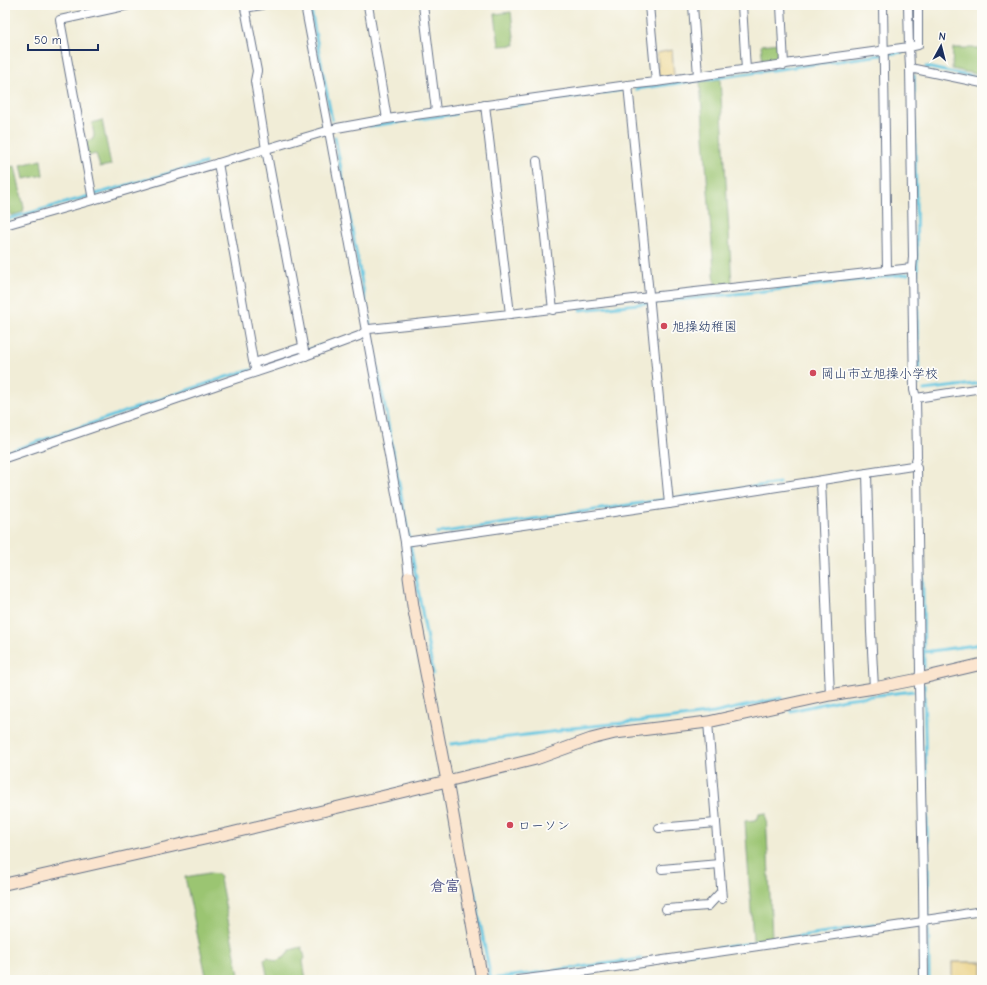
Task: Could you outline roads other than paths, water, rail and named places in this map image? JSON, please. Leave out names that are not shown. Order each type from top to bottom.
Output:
[{"type":"street","points":[[92,197],[60,20],[129,5]]},
{"type":"street","points":[[262,5],[246,8],[257,72],[255,81],[265,147],[304,351]]},
{"type":"street","points":[[305,5],[369,330],[408,542],[409,576],[413,606],[447,781],[482,980]]},
{"type":"street","points":[[368,5],[387,118]]},
{"type":"street","points":[[423,5],[436,111]]},
{"type":"street","points":[[649,5],[656,82]]},
{"type":"street","points":[[693,5],[698,76]]},
{"type":"street","points":[[742,5],[746,70]]},
{"type":"street","points":[[781,5],[784,65]]},
{"type":"street","points":[[883,5],[887,270]]},
{"type":"street","points":[[908,5],[914,390],[916,398],[917,457],[915,464],[917,468],[920,779],[925,920],[924,980]]},
{"type":"street","points":[[5,225],[92,197],[218,163],[265,147],[337,128],[387,118],[628,85],[884,53],[918,45],[918,5]]},
{"type":"street","points":[[910,68],[982,83]]},
{"type":"street","points":[[628,85],[669,500]]},
{"type":"street","points":[[485,105],[510,314]]},
{"type":"street","points":[[537,161],[553,310]]},
{"type":"street","points":[[218,163],[255,368]]},
{"type":"street","points":[[5,458],[229,380],[255,368],[304,351],[362,335],[369,330],[510,314],[650,301],[912,268]]},
{"type":"street","points":[[916,398],[982,388]]},
{"type":"street","points":[[408,542],[669,500],[821,481],[912,466],[915,464]]},
{"type":"street","points":[[867,473],[874,688]]},
{"type":"street","points":[[821,481],[830,695]]},
{"type":"street","points":[[5,884],[231,833],[536,759],[592,739],[615,733],[708,722],[830,695],[919,679],[982,664]]},
{"type":"street","points":[[666,909],[708,906],[721,895],[708,722]]},
{"type":"street","points":[[659,828],[716,823]]},
{"type":"street","points":[[662,869],[719,864]]},
{"type":"street","points":[[518,980],[581,972],[982,911]]},
{"type":"waterway","points":[[310,5],[332,120]]},
{"type":"waterway","points":[[913,5],[914,37]]},
{"type":"waterway","points":[[636,89],[902,52]]},
{"type":"waterway","points":[[926,67],[982,79]]},
{"type":"waterway","points":[[914,76],[919,384]]},
{"type":"waterway","points":[[511,106],[621,90]]},
{"type":"waterway","points":[[370,126],[455,114]]},
{"type":"waterway","points":[[335,137],[433,673]]},
{"type":"waterway","points":[[5,220],[205,163]]},
{"type":"waterway","points":[[580,310],[774,290],[908,274]]},
{"type":"waterway","points":[[279,360],[320,346]]},
{"type":"waterway","points":[[5,453],[226,377],[251,370]]},
{"type":"waterway","points":[[924,390],[982,383]]},
{"type":"waterway","points":[[437,533],[779,483]]},
{"type":"waterway","points":[[922,536],[924,667]]},
{"type":"waterway","points":[[924,652],[982,644]]},
{"type":"waterway","points":[[924,685],[929,980]]},
{"type":"waterway","points":[[789,709],[791,711],[844,699],[914,691]]},
{"type":"waterway","points":[[451,744],[559,731],[562,729],[714,713],[781,699]]},
{"type":"waterway","points":[[473,885],[491,980]]},
{"type":"waterway","points":[[673,955],[901,921]]},
{"type":"waterway","points":[[490,979],[641,959]]},
{"type":"place","name":"旭操幼稚園","points":[[664,326]]},
{"type":"place","name":"岡山市立旭操小学校","points":[[813,373]]},
{"type":"place","name":"ローソン","points":[[510,825]]},
{"type":"district","name":"倉富","points":[[445,886]]}]
